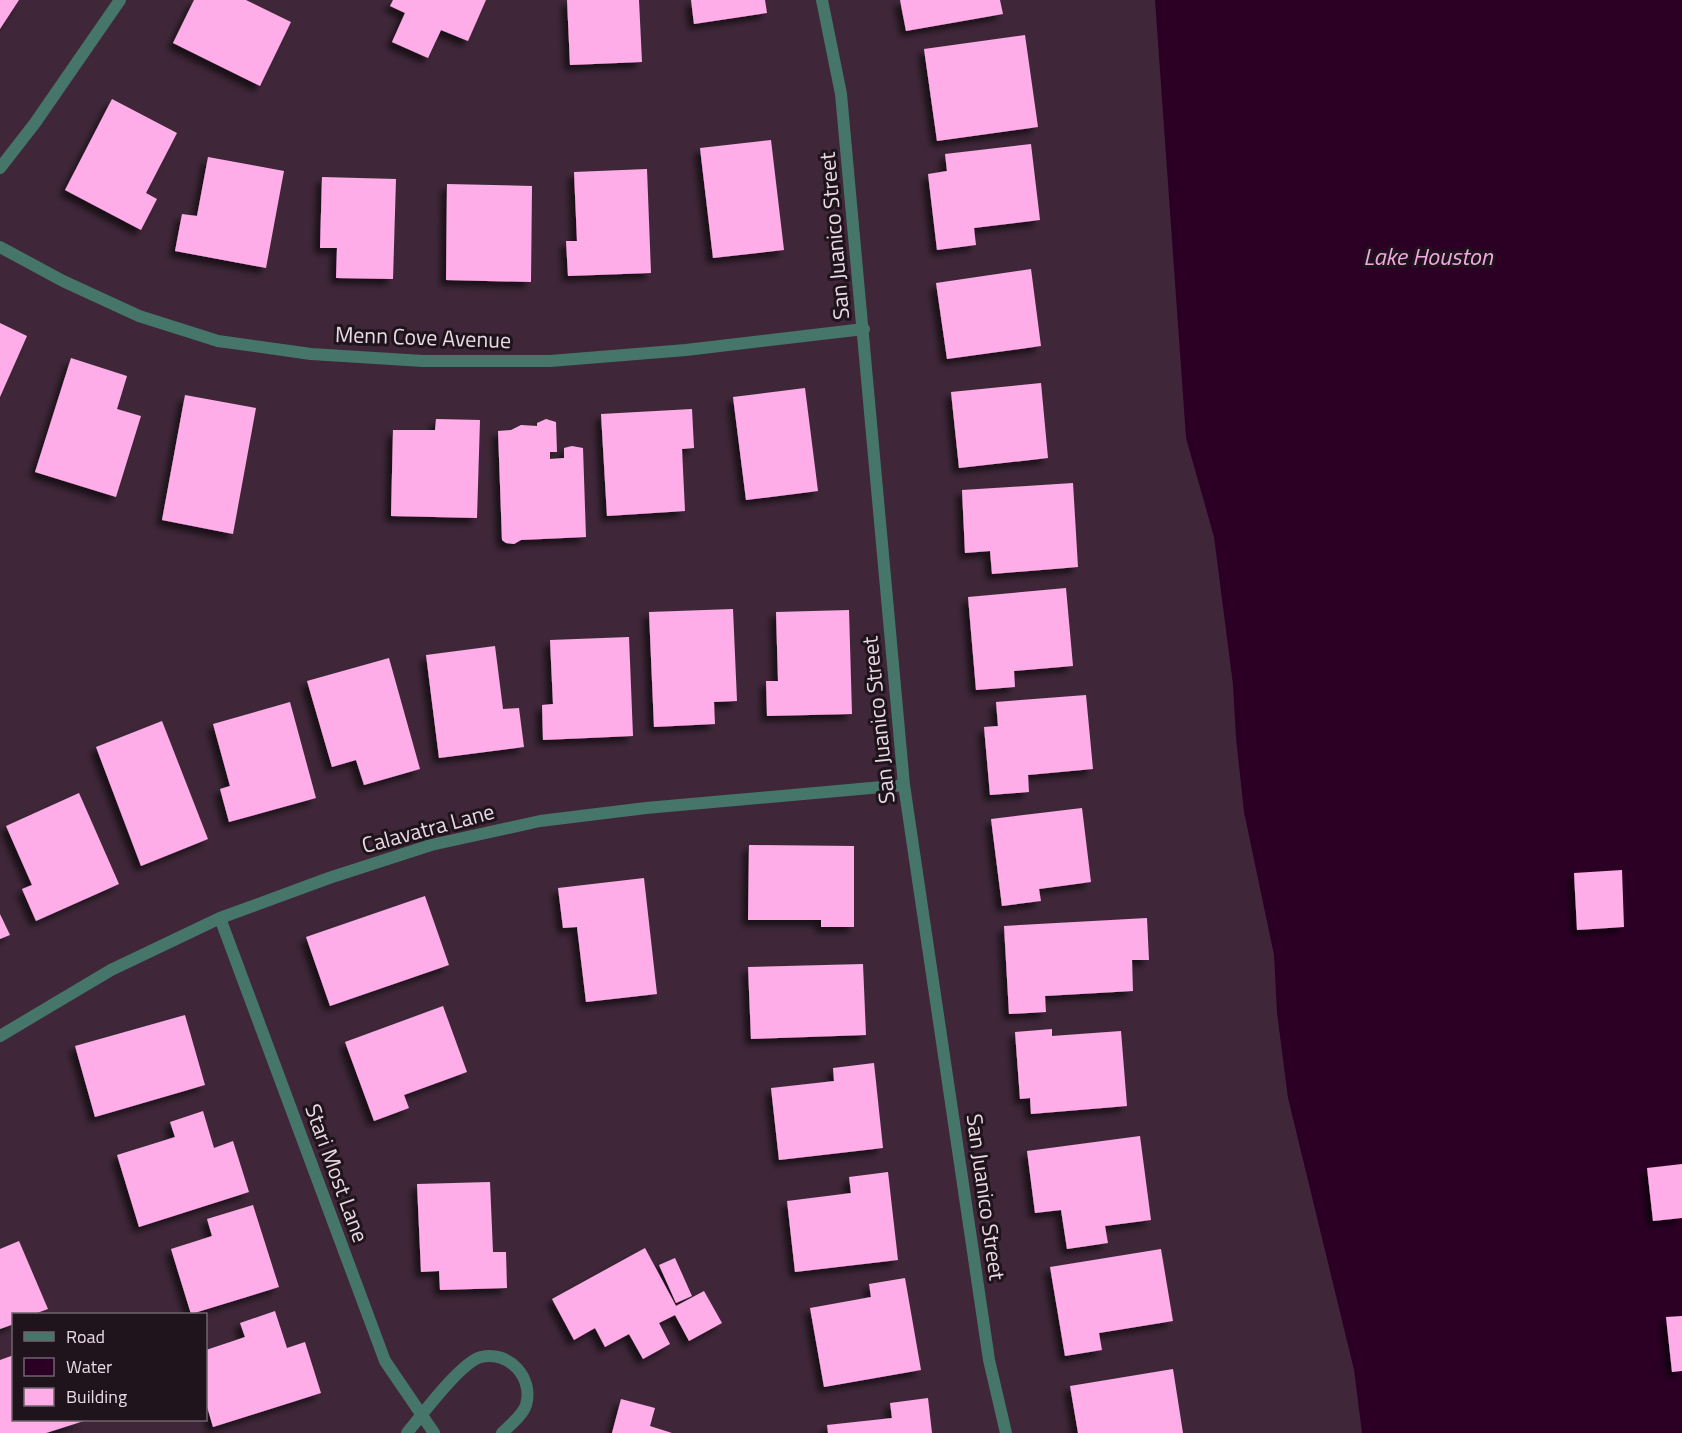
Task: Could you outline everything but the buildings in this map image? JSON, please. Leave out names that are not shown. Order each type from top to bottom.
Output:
[{"type":"street","points":[[0,168],[35,123],[120,0]]},
{"type":"street","name":"San Juanico Street","points":[[822,0],[841,94],[904,785],[989,1360],[1006,1433]]},
{"type":"street","name":"Menn Cove Avenue","points":[[0,247],[63,281],[140,316],[218,341],[311,354],[423,361],[550,361],[686,350],[864,329]]},
{"type":"street","name":"Calavatra Lane","points":[[0,1036],[111,970],[220,918],[329,878],[431,845],[540,821],[646,808],[904,785]]},
{"type":"street","name":"Stari Most Lane","points":[[220,918],[385,1361],[434,1433]]},
{"type":"street","points":[[407,1433],[466,1364],[481,1357],[497,1356],[512,1363],[523,1375],[528,1391],[526,1407],[502,1433]]},
{"type":"water","name":"Lake Houston","points":[[1155,0],[1682,0],[1682,1433],[1362,1433],[1354,1370],[1288,1098],[1277,1013],[1274,955],[1244,812],[1233,685],[1214,537],[1186,438]]}]
